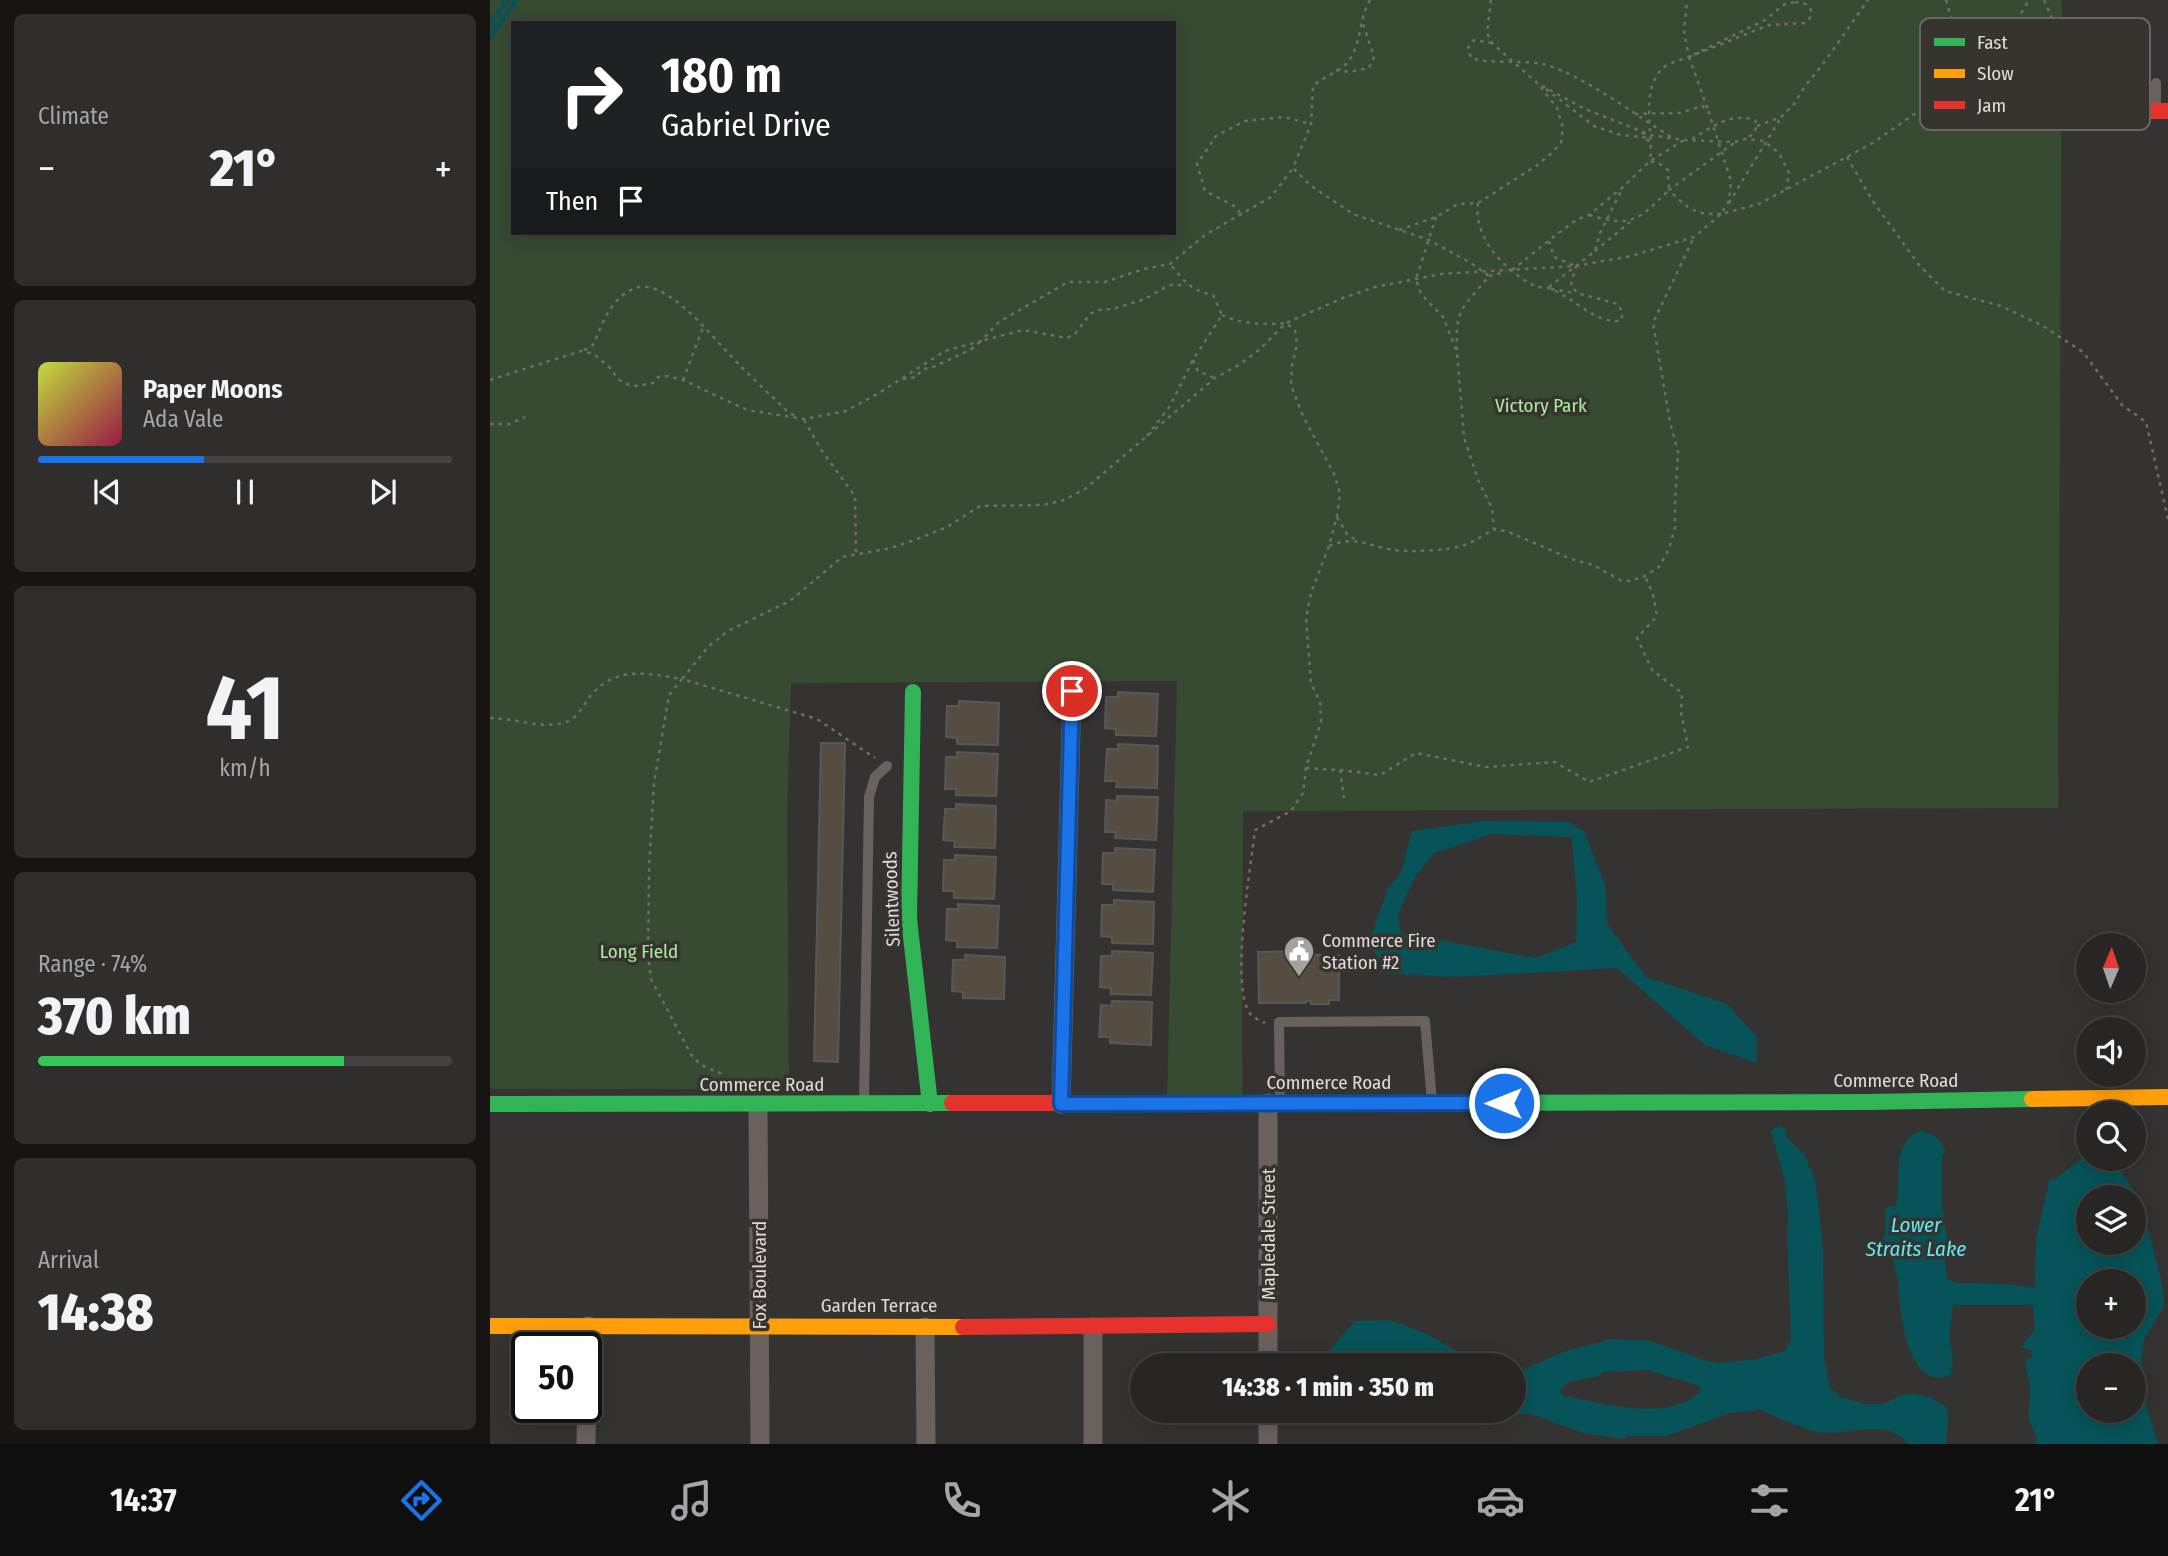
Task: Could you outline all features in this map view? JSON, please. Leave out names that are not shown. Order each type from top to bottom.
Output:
[{"type":"main road","name":"Silentwoods","points":[[913,692],[909,919],[930,1104]]},
{"type":"main road","name":"Commerce Road","points":[[490,1104],[1929,1101],[2168,1097]]},
{"type":"main road","name":"Garden Terrace","points":[[490,1326],[1093,1327],[1268,1324]]},
{"type":"street","points":[[1061,1104],[1072,691]]},
{"type":"street","name":"Mapledale Street","points":[[1268,1353],[1274,1103]]},
{"type":"street","name":"Fox Boulevard","points":[[758,1105],[760,1444]]},
{"type":"street","points":[[586,1444],[588,1326]]},
{"type":"street","points":[[925,1327],[926,1444]]},
{"type":"street","points":[[1093,1327],[1093,1444]]},
{"type":"street","points":[[1268,1423],[1268,1444]]},
{"type":"lane","points":[[2155,111],[2156,83]]},
{"type":"lane","points":[[864,1105],[869,797],[875,777],[887,766]]},
{"type":"lane","points":[[1274,1103],[1279,1022],[1425,1021],[1432,1103]]},
{"type":"path","points":[[901,379],[917,377],[922,369],[970,350],[999,322],[1068,282],[1105,282],[1144,269],[1170,264],[1205,234],[1271,197],[1293,168],[1311,124],[1312,86],[1322,77],[1346,64],[1370,0]]},
{"type":"path","points":[[1491,0],[1487,33],[1492,43],[1537,83],[1594,126],[1621,135],[1646,138],[1735,142]]},
{"type":"path","points":[[1687,0],[1684,32],[1689,57],[1731,181],[1729,201],[1721,214]]},
{"type":"path","points":[[1170,264],[1196,292],[1213,295],[1222,315],[1234,321],[1272,324],[1286,323],[1375,287],[1480,270],[1576,266],[1631,256],[1694,237],[1721,214],[1740,189],[1781,117],[1794,104],[1868,0]]},
{"type":"path","points":[[1946,0],[1951,18]]},
{"type":"path","points":[[2018,18],[2029,0]]},
{"type":"path","points":[[2044,0],[2052,18]]},
{"type":"path","points":[[1650,162],[1651,93],[1656,76],[1667,65],[1689,57],[1769,25],[1804,23],[1810,18],[1811,10],[1806,4],[1785,4],[1765,20],[1689,57]]},
{"type":"path","points":[[1336,70],[1349,72],[1369,68],[1374,57],[1362,21]]},
{"type":"path","points":[[1492,43],[1474,40],[1468,48],[1471,58],[1546,65],[1592,87],[1674,138]]},
{"type":"path","points":[[1537,83],[1585,109],[1651,137]]},
{"type":"path","points":[[1398,230],[1436,217],[1458,204],[1478,203],[1536,166],[1561,142],[1563,128],[1557,108],[1537,83]]},
{"type":"path","points":[[1634,114],[1680,113],[1702,106],[1708,110]]},
{"type":"path","points":[[1650,162],[1660,164],[1668,170],[1669,190],[1684,205],[1703,215],[1721,214],[1759,204],[1786,190],[1871,144],[1920,110]]},
{"type":"path","points":[[1240,214],[1236,207],[1205,191],[1197,164],[1216,136],[1245,121],[1284,117],[1311,124]]},
{"type":"path","points":[[1548,288],[1630,221],[1651,210],[1669,190],[1721,151],[1745,139],[1757,130],[1757,126],[1755,120],[1737,117],[1712,126],[1692,139]]},
{"type":"path","points":[[1757,126],[1781,117]]},
{"type":"path","points":[[1642,132],[1652,146]]},
{"type":"path","points":[[1745,139],[1766,143],[1779,153],[1789,173],[1786,190]]},
{"type":"path","points":[[1494,529],[1492,508],[1478,480],[1464,437],[1456,325],[1461,309],[1489,276],[1511,270],[1576,220],[1588,215],[1624,187],[1650,162],[1684,140]]},
{"type":"path","points":[[1847,157],[1874,203],[1919,265],[1945,291],[2001,306],[2053,332],[2083,352],[2122,405],[2146,422],[2168,519]]},
{"type":"path","points":[[1293,168],[1310,185],[1353,214],[1429,240],[1489,276]]},
{"type":"path","points":[[1595,251],[1600,233],[1624,187]]},
{"type":"path","points":[[1478,203],[1479,223],[1500,262],[1535,287],[1548,288],[1577,293],[1618,304],[1622,320],[1612,323],[1548,288]]},
{"type":"path","points":[[1588,215],[1608,220],[1630,221]]},
{"type":"path","points":[[1436,217],[1416,279],[1421,294],[1443,317],[1457,352]]},
{"type":"path","points":[[1329,546],[1342,540],[1398,551],[1429,550],[1464,546],[1494,529],[1509,532],[1571,559],[1593,565],[1620,580],[1630,581],[1645,576],[1659,567],[1669,549],[1675,527],[1678,452],[1670,422],[1653,323],[1694,237]]},
{"type":"path","points":[[1549,241],[1554,257],[1576,266]]},
{"type":"path","points":[[1576,266],[1572,285],[1577,293]]},
{"type":"path","points":[[1523,270],[1523,278]]},
{"type":"path","points":[[581,351],[594,354],[626,384],[637,386],[653,383],[658,377],[667,376],[683,380],[747,410],[804,419],[846,411],[945,351],[1023,330],[1067,338],[1075,334],[1090,314],[1098,310],[1113,309],[1145,299],[1170,285],[1187,285]]},
{"type":"path","points":[[490,380],[593,345],[603,318],[626,293],[634,288],[656,290],[679,304],[704,325],[731,356],[789,413],[804,419],[822,451],[855,496],[856,555]]},
{"type":"path","points":[[1143,441],[1170,406],[1193,360],[1222,315]]},
{"type":"path","points":[[731,1105],[720,1073],[705,1068],[693,1058],[650,978],[649,869],[654,783],[669,695],[708,647],[728,631],[790,601],[842,557],[891,548],[920,538],[947,527],[980,506],[1043,505],[1064,500],[1085,489],[1215,378],[1259,351],[1286,323]]},
{"type":"path","points":[[1279,1034],[1251,1015],[1242,989],[1242,952],[1255,830],[1291,811],[1303,793],[1306,768],[1321,722],[1320,702],[1311,683],[1306,618],[1311,593],[1337,516],[1339,494],[1334,474],[1303,416],[1291,386],[1297,344],[1294,330],[1286,323]]},
{"type":"path","points":[[683,380],[704,325]]},
{"type":"path","points":[[1193,360],[1198,371],[1215,378]]},
{"type":"path","points":[[490,424],[510,424],[525,417]]},
{"type":"path","points":[[1337,516],[1347,534],[1357,541]]},
{"type":"path","points":[[1306,768],[1340,769],[1380,775],[1416,753],[1486,767],[1555,762],[1589,782],[1688,747],[1681,712],[1682,693],[1652,670],[1637,638],[1657,616],[1653,594],[1645,576]]},
{"type":"path","points":[[490,718],[552,725],[569,722],[589,697],[621,674],[645,673],[682,679],[817,719],[887,766]]},
{"type":"path","points":[[1340,769],[1344,798]]},
{"type":"green space","name":"Victory Park","points":[[490,0],[2062,0],[2062,18],[1920,18],[1920,130],[2061,130],[2058,808],[1243,811],[1242,1102],[1167,1101],[1177,681],[791,683],[787,813],[789,1089],[490,1089]]},
{"type":"water","points":[[1484,821],[1568,822],[1584,831],[1606,887],[1607,924],[1646,977],[1727,1004],[1757,1037],[1756,1063],[1705,1045],[1617,968],[1454,977],[1385,973],[1369,941],[1388,888],[1401,873],[1412,831]],"holes":[[[1491,834],[1572,837],[1577,902],[1576,942],[1536,958],[1401,933],[1398,914],[1415,877],[1434,853]]]},
{"type":"water","name":"Lower Straits Lake","points":[[1782,1126],[1786,1130],[1786,1136],[1805,1156],[1815,1178],[1823,1248],[1824,1357],[1830,1388],[1842,1398],[1865,1404],[1884,1404],[1901,1395],[1930,1397],[1946,1407],[1946,1444],[1908,1444],[1899,1435],[1876,1429],[1824,1433],[1813,1431],[1757,1408],[1755,1411],[1729,1413],[1667,1436],[1628,1436],[1623,1439],[1583,1433],[1526,1414],[1526,1369],[1560,1353],[1611,1339],[1650,1341],[1719,1363],[1756,1359],[1785,1351],[1791,1340],[1789,1223],[1784,1177],[1771,1132]],"holes":[[[1651,1370],[1699,1386],[1700,1392],[1670,1407],[1653,1409],[1614,1406],[1562,1395],[1560,1390],[1568,1382],[1599,1376],[1602,1372]]]},
{"type":"water","name":"Lower Straits Lake","points":[[1919,1131],[1932,1135],[1945,1151],[1942,1156],[1942,1205],[1949,1252],[1945,1261],[1947,1279],[1956,1283],[2035,1288],[2036,1240],[2049,1180],[2055,1179],[2076,1163],[2076,1171],[2121,1171],[2130,1185],[2076,1185],[2076,1255],[2146,1255],[2146,1221],[2162,1284],[2164,1306],[2146,1337],[2146,1269],[2076,1269],[2076,1339],[2145,1339],[2142,1353],[2076,1353],[2076,1423],[2146,1423],[2146,1400],[2158,1444],[2036,1444],[2029,1417],[2030,1388],[2025,1362],[2025,1359],[2032,1358],[2031,1350],[2021,1347],[2035,1329],[2031,1305],[1953,1305],[1949,1338],[1953,1359],[1951,1374],[1936,1378],[1919,1367],[1905,1333],[1892,1256],[1881,1249],[1886,1227],[1885,1210],[1896,1206],[1899,1164],[1904,1145]]},
{"type":"water","points":[[1389,1320],[1425,1333],[1460,1353],[1328,1353],[1355,1321]]},
{"type":"building","points":[[1118,692],[1158,694],[1156,736],[1116,735],[1116,729],[1105,728],[1106,697],[1118,697]]},
{"type":"building","points":[[959,701],[999,703],[998,745],[957,744],[957,738],[946,737],[947,706],[959,706]]},
{"type":"building","points":[[821,743],[845,743],[838,1062],[814,1061]]},
{"type":"building","points":[[1118,744],[1158,746],[1157,788],[1116,787],[1117,781],[1105,781],[1107,749],[1118,749]]},
{"type":"building","points":[[957,752],[998,754],[996,796],[956,795],[956,789],[945,789],[946,757],[957,757]]},
{"type":"building","points":[[1117,796],[1158,797],[1156,840],[1115,838],[1116,832],[1105,832],[1106,800],[1117,801]]},
{"type":"building","points":[[956,804],[996,806],[995,848],[954,847],[955,841],[943,840],[945,809],[956,809]]},
{"type":"building","points":[[1115,848],[1155,850],[1153,892],[1113,890],[1113,884],[1102,884],[1103,853],[1115,853]]},
{"type":"building","points":[[955,855],[996,857],[994,899],[954,898],[954,891],[943,891],[944,860],[955,860]]},
{"type":"building","points":[[1114,900],[1154,902],[1153,944],[1112,943],[1112,937],[1101,936],[1102,905],[1114,905]]},
{"type":"building","points":[[958,904],[999,906],[997,948],[957,947],[957,941],[946,940],[947,909],[958,909]]},
{"type":"building","points":[[1112,951],[1153,953],[1151,995],[1111,994],[1111,988],[1100,987],[1101,956],[1112,956]]},
{"type":"building","name":"Commerce Fire Station #2","points":[[1305,951],[1305,955],[1339,955],[1339,1000],[1329,1000],[1329,1004],[1311,1004],[1311,1001],[1259,1003],[1258,952]]},
{"type":"building","points":[[965,955],[1005,957],[1004,999],[963,998],[963,992],[952,991],[953,960],[965,960]]},
{"type":"building","points":[[1112,1001],[1152,1002],[1151,1045],[1110,1043],[1110,1037],[1099,1037],[1101,1005],[1112,1006]]},
{"type":"waterway","points":[[490,25],[507,0]]},
{"type":"waterway","points":[[490,37],[516,0]]},
{"type":"traffic: fast","points":[[913,692],[909,919],[930,1104]]},
{"type":"traffic: fast","points":[[1474,1103],[2032,1099]]},
{"type":"traffic: fast","points":[[490,1104],[952,1103]]},
{"type":"traffic: slow","points":[[2032,1099],[2168,1097]]},
{"type":"traffic: slow","points":[[490,1326],[963,1327]]},
{"type":"traffic: jam","points":[[2150,111],[2168,111]]},
{"type":"traffic: jam","points":[[952,1103],[1474,1103]]},
{"type":"traffic: jam","points":[[963,1327],[1268,1324]]},
{"type":"place","name":"Commerce Fire Station #2","points":[[1299,978]]},
{"type":"route","points":[[1072,691],[1061,1104],[1504,1103]]},
{"type":"park label","name":"Long Field","points":[[639,951]]}]
